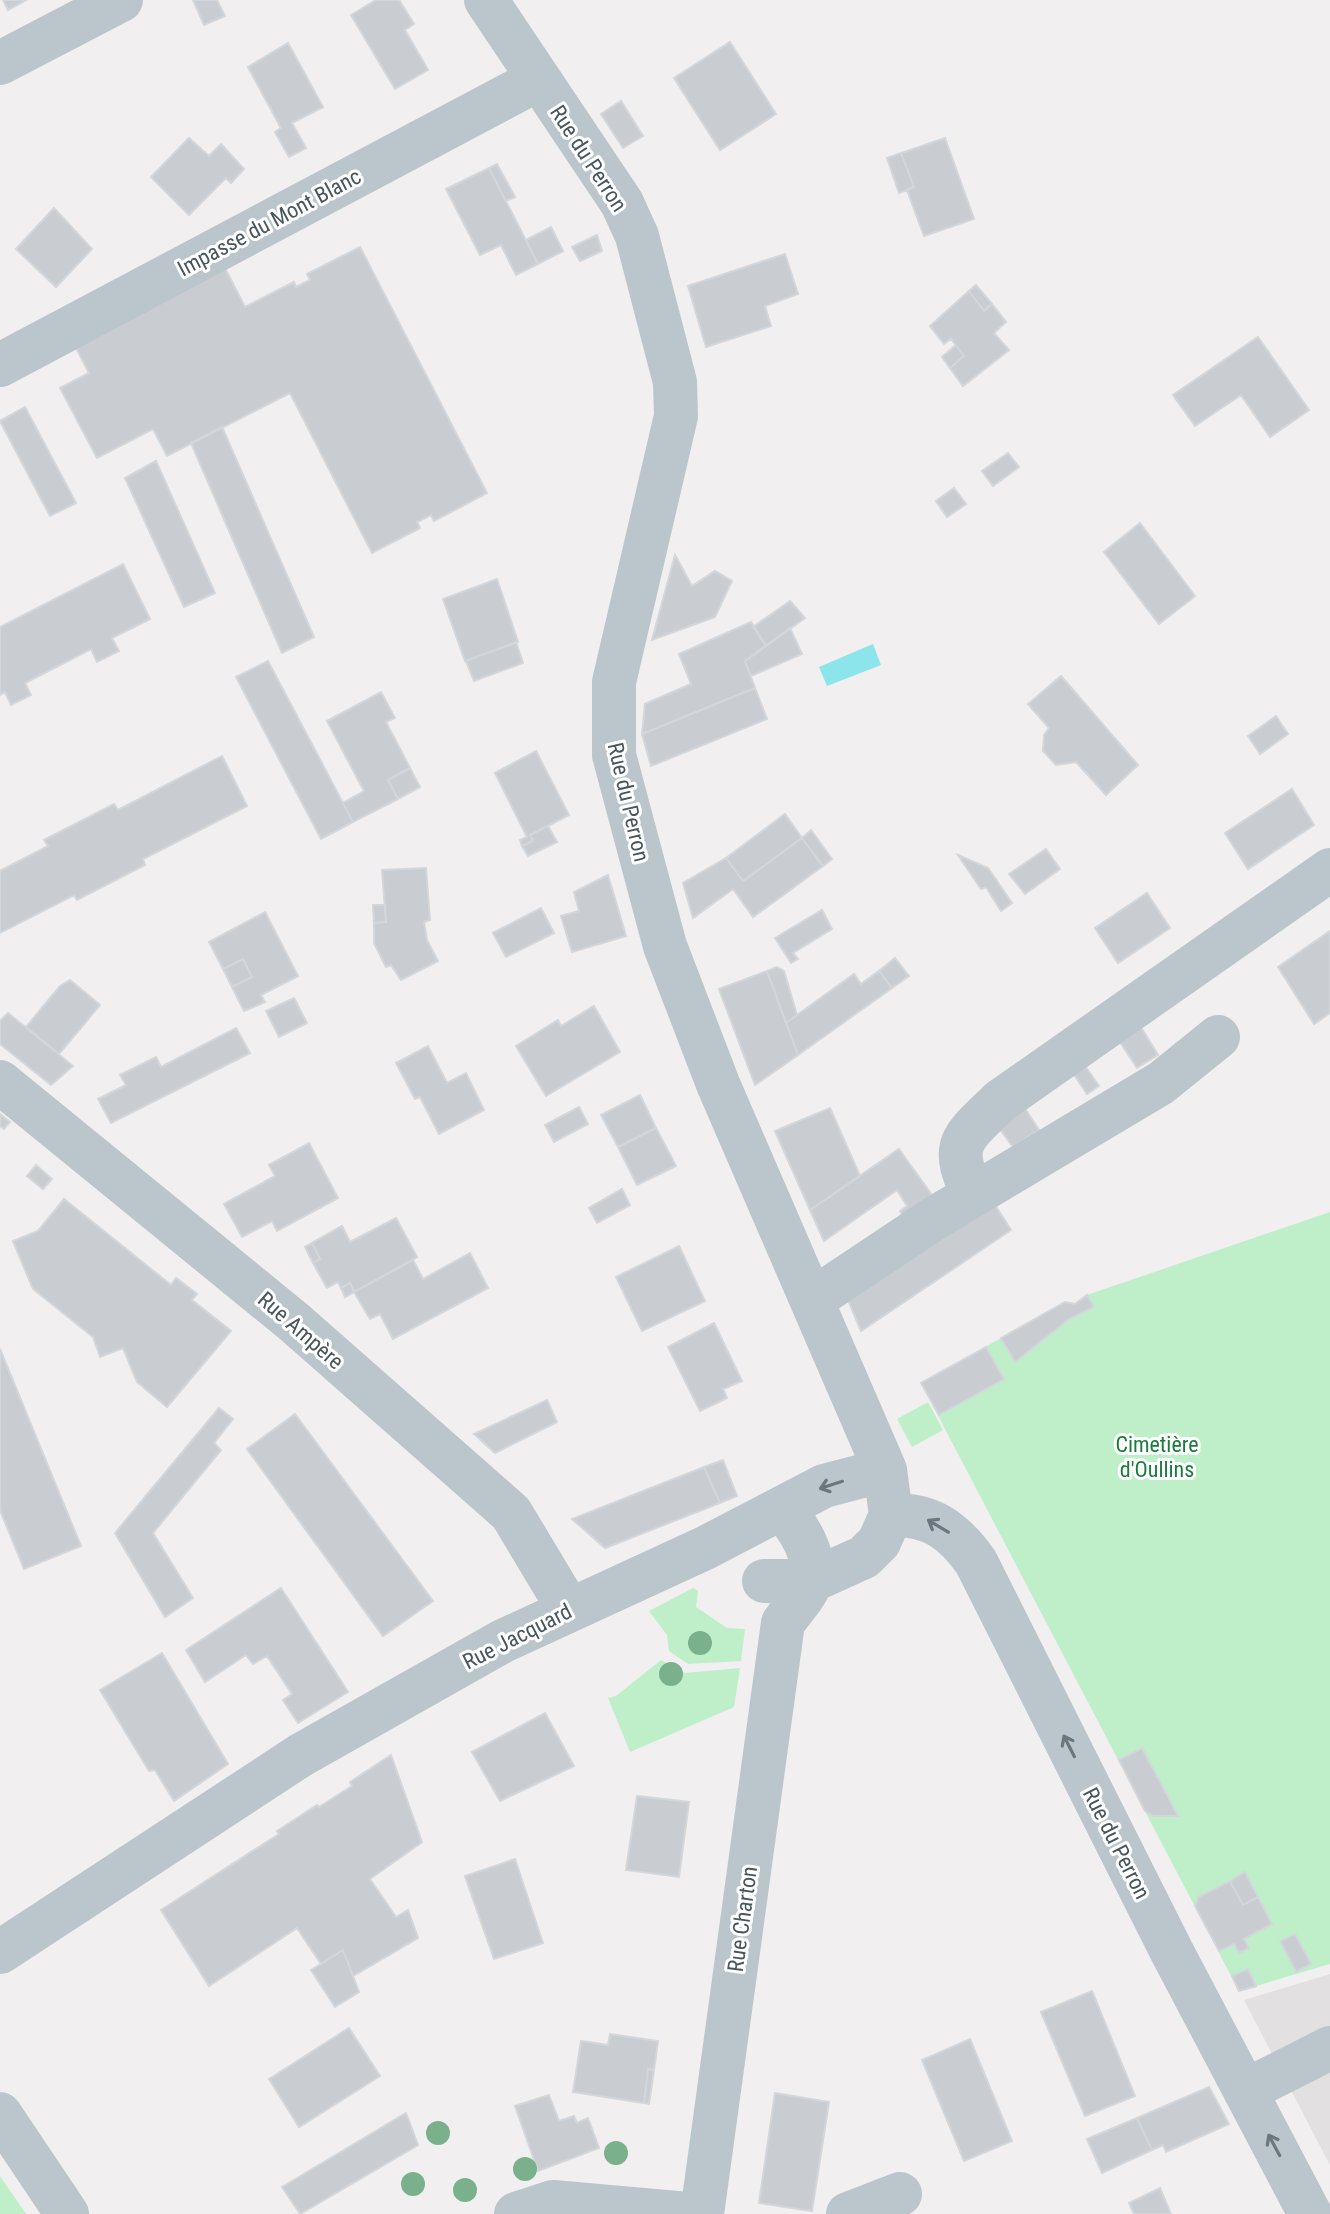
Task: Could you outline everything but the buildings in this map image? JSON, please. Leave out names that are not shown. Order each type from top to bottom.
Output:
[{"type":"street","points":[[0,63],[121,0]]},
{"type":"street","name":"Rue du Perron","points":[[486,0],[622,203],[637,236],[675,382],[676,416],[614,682],[614,755],[665,946],[718,1084],[885,1470]]},
{"type":"street","name":"Impasse du Mont Blanc","points":[[0,365],[537,80]]},
{"type":"street","points":[[973,1195],[960,1167],[962,1139],[1000,1101],[1330,870]]},
{"type":"street","points":[[812,1300],[973,1195],[1161,1083],[1218,1037]]},
{"type":"street","name":"Rue Ampère","points":[[0,1082],[294,1322],[511,1513],[568,1608]]},
{"type":"street","points":[[764,1581],[811,1581],[864,1557],[879,1542],[891,1515],[885,1470]]},
{"type":"street","name":"Rue Jacquard","points":[[0,1952],[301,1755],[568,1608],[705,1548],[824,1486],[885,1470]]},
{"type":"street","points":[[780,1509],[793,1519],[809,1555],[811,1581]]},
{"type":"street","name":"Rue du Perron","points":[[891,1515],[918,1515],[959,1539],[976,1562],[1310,2214]]},
{"type":"street","points":[[705,1548],[747,1566],[764,1581],[783,1623]]},
{"type":"street","name":"Rue Charton","points":[[702,2214],[783,1623],[811,1581]]},
{"type":"street","points":[[1245,2091],[1325,2062]]},
{"type":"street","points":[[0,2114],[67,2214]]},
{"type":"street","points":[[848,2214],[900,2194]]},
{"type":"street","points":[[516,2214],[553,2202],[688,2214]]},
{"type":"shaded area","points":[[1330,1974],[1330,2165],[1244,2000]]},
{"type":"green space","name":"Cimetière d'Oullins","points":[[1330,1212],[1330,1964],[1239,1991],[921,1383],[1065,1302],[1075,1303],[1087,1295]]},
{"type":"green space","points":[[928,1402],[943,1430],[912,1447],[897,1419]]},
{"type":"green space","points":[[693,1588],[698,1591],[696,1607],[727,1628],[745,1629],[741,1661],[688,1664],[669,1651],[667,1635],[649,1611]]},
{"type":"green space","points":[[661,1660],[685,1673],[740,1668],[734,1707],[630,1752],[608,1698],[616,1696]]},
{"type":"green space","points":[[0,2176],[26,2214],[0,2214]]},
{"type":"water","points":[[873,644],[881,665],[827,686],[819,667]]}]
